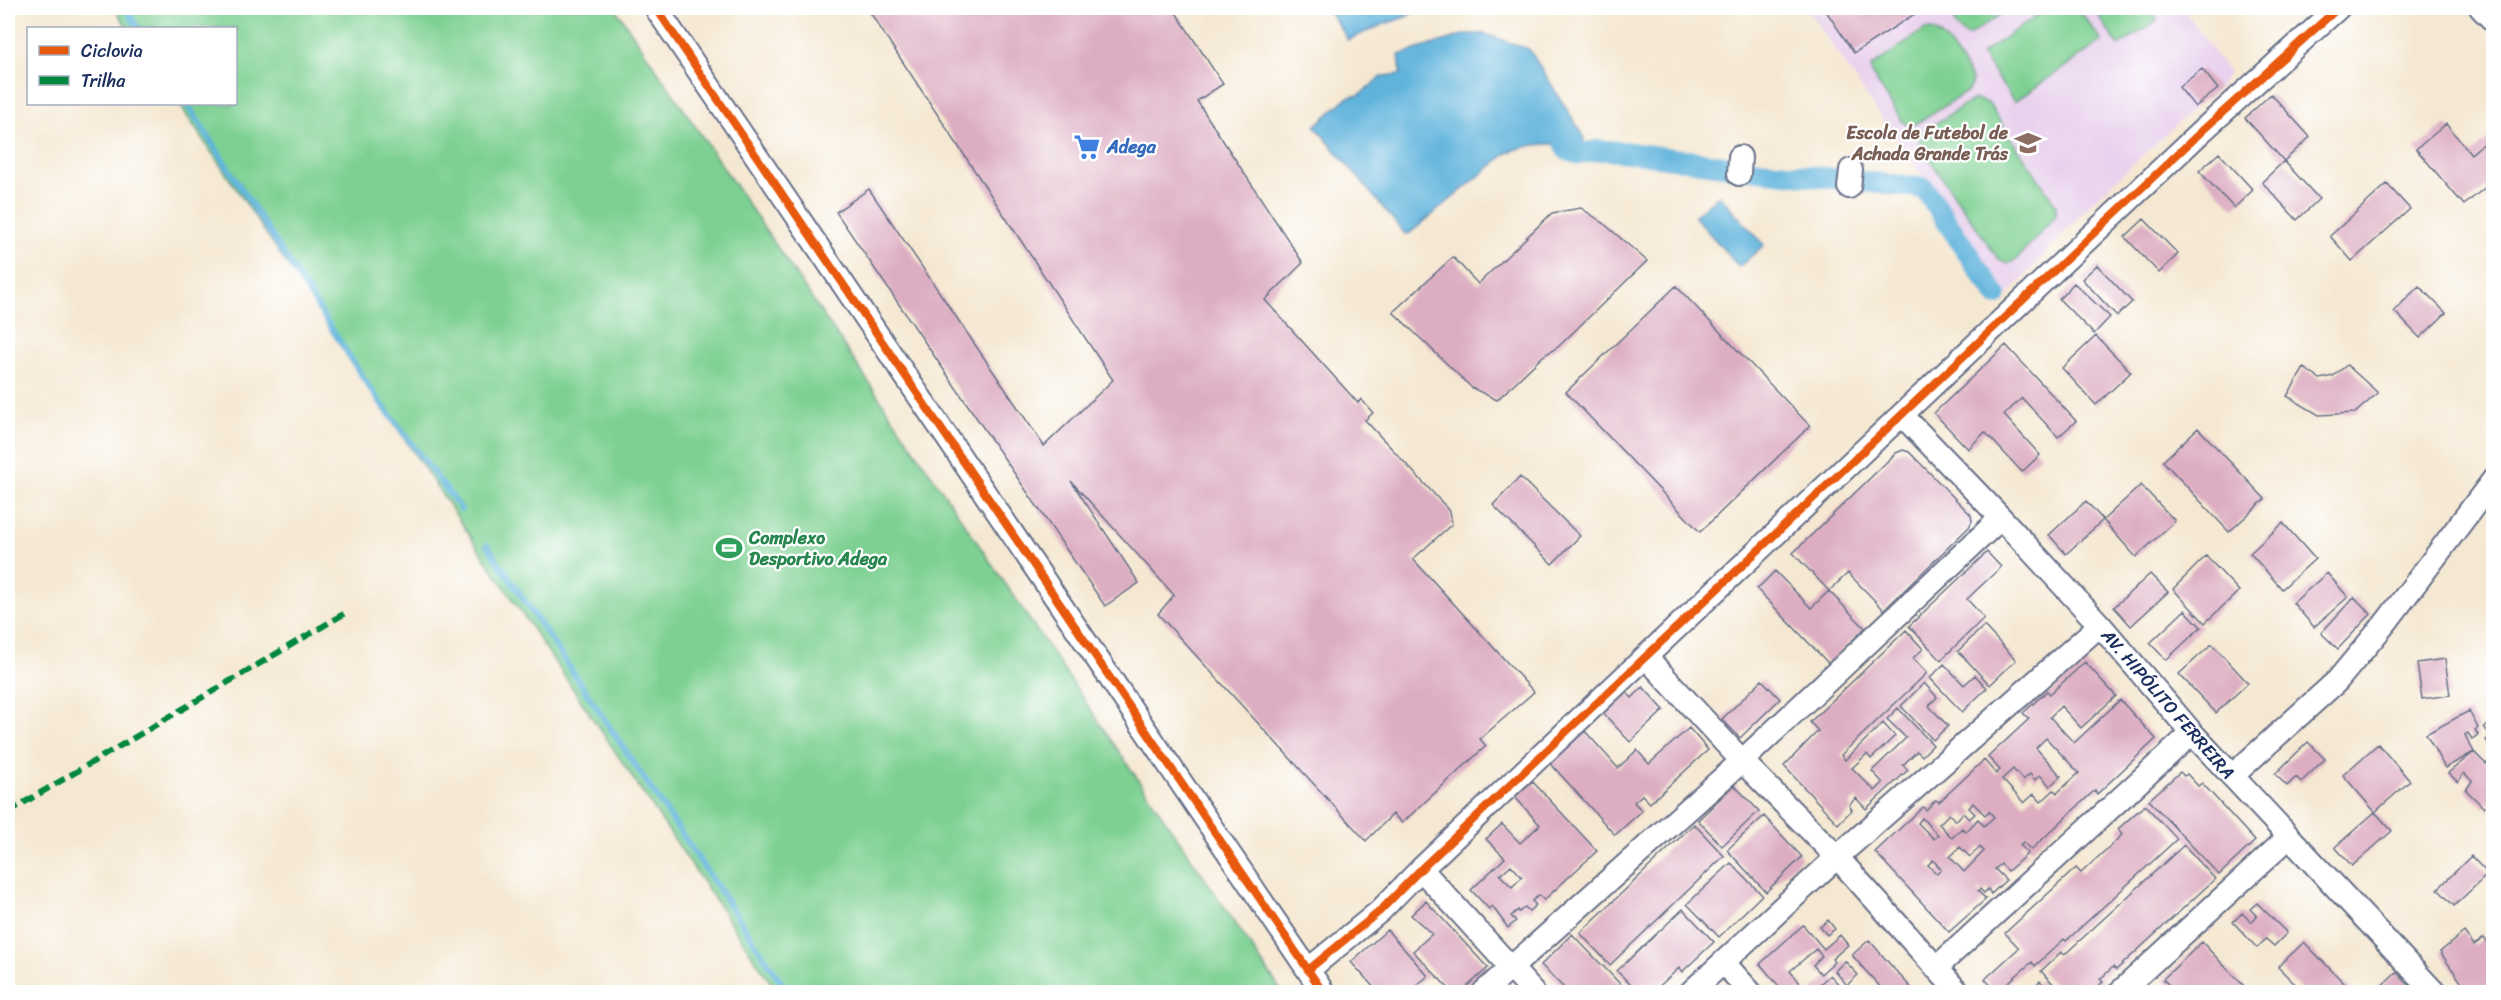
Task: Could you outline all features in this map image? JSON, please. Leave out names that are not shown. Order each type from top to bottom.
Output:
[{"type":"street","points":[[656,8],[1323,993]]},
{"type":"street","points":[[1308,970],[1380,911],[1421,869],[2203,130],[2338,8]]},
{"type":"street","points":[[2481,8],[2493,21]]},
{"type":"street","name":"AV. HIPÓLITO FERREIRA","points":[[1902,415],[2100,625],[2192,733],[2434,993]]},
{"type":"street","points":[[2232,776],[2337,681],[2490,484]]},
{"type":"street","points":[[1484,993],[1742,761],[2001,518]]},
{"type":"street","points":[[1691,993],[1837,857],[2100,625]]},
{"type":"street","points":[[1646,657],[1742,761],[1837,857],[1958,993]]},
{"type":"street","points":[[1936,968],[2192,733]]},
{"type":"street","points":[[2120,993],[2289,837]]},
{"type":"street","points":[[1421,869],[1533,993]]},
{"type":"street","points":[[1724,963],[1750,993]]},
{"type":"shaded area","name":"Escola de Futebol de Achada Grande Trás","points":[[1806,8],[2183,8],[2229,73],[2218,89],[2195,107],[2092,202],[2007,296]]},
{"type":"green space","name":"Complexo Desportivo Adega","points":[[114,8],[615,8],[1282,992],[777,992],[180,105],[237,105],[237,27],[127,27]]},
{"type":"green space","points":[[1952,8],[2010,8],[1968,36],[1960,32],[1956,25]]},
{"type":"green space","points":[[2048,8],[2078,8],[2102,41],[2014,102],[1981,54]]},
{"type":"green space","points":[[2093,8],[2148,8],[2157,20],[2119,46]]},
{"type":"green space","points":[[1925,29],[1932,30],[1946,40],[1972,79],[1972,85],[1968,91],[1914,125],[1908,125],[1902,121],[1872,74],[1871,67]]},
{"type":"green space","points":[[1974,99],[1988,103],[2056,205],[2056,215],[2053,219],[2017,259],[2008,264],[1999,260],[1919,144],[1922,132]]},
{"type":"water","points":[[1327,8],[1420,8],[1406,17],[1348,40]]},
{"type":"water","points":[[1466,34],[1485,34],[1529,49],[1585,138],[1581,146],[1544,144],[1507,153],[1410,233],[1405,234],[1315,126],[1348,97],[1359,95],[1383,76],[1401,74],[1399,55]]},
{"type":"water","points":[[1719,195],[1764,245],[1739,267],[1694,216]]},
{"type":"building","points":[[867,8],[1173,8],[1223,84],[1197,101],[1303,263],[1265,300],[1358,403],[1361,399],[1373,413],[1365,420],[1450,511],[1452,524],[1413,559],[1534,692],[1480,739],[1486,746],[1402,823],[1393,814],[1366,841],[1158,614],[1174,595],[1071,481],[1139,583],[1105,606],[836,212],[869,189],[1044,446],[1113,380]]},
{"type":"building","points":[[1824,8],[1924,8],[1854,53]]},
{"type":"building","points":[[2202,69],[2218,89],[2195,107],[2179,87]]},
{"type":"building","points":[[2271,94],[2310,137],[2284,161],[2245,118]]},
{"type":"building","points":[[2446,124],[2471,154],[2493,135],[2493,181],[2464,205],[2416,149]]},
{"type":"building","points":[[2219,153],[2253,190],[2234,208],[2199,171]]},
{"type":"building","points":[[2284,161],[2319,199],[2297,220],[2262,182]]},
{"type":"building","points":[[2387,184],[2410,209],[2352,261],[2330,236]]},
{"type":"building","points":[[1581,208],[1602,222],[1647,261],[1558,347],[1543,356],[1497,400],[1472,388],[1393,312],[1453,257],[1478,284],[1552,213]]},
{"type":"building","points":[[2144,219],[2178,254],[2159,273],[2125,237]]},
{"type":"building","points":[[2097,265],[2132,302],[2117,316],[2082,279]]},
{"type":"building","points":[[2074,283],[2110,317],[2094,334],[2059,299]]},
{"type":"building","points":[[1676,286],[1810,426],[1700,532],[1566,392]]},
{"type":"building","points":[[2419,286],[2446,313],[2420,338],[2394,311]]},
{"type":"building","points":[[2096,336],[2131,372],[2096,405],[2062,368]]},
{"type":"building","points":[[2006,345],[2076,421],[2058,437],[2022,398],[2004,415],[2040,455],[2022,472],[1985,432],[1968,449],[1934,413]]},
{"type":"building","points":[[2347,365],[2378,393],[2355,413],[2319,415],[2287,396],[2304,368],[2320,379],[2333,376]]},
{"type":"building","points":[[2198,428],[2265,499],[2229,532],[2163,461]]},
{"type":"building","points":[[1903,450],[1909,452],[1971,515],[1972,521],[1969,527],[1884,610],[1848,573],[1829,591],[1793,553],[1896,453]]},
{"type":"building","points":[[1520,477],[1580,536],[1552,564],[1493,505]]},
{"type":"building","points":[[2141,485],[2175,521],[2136,557],[2103,520]]},
{"type":"building","points":[[2086,501],[2103,520],[2066,554],[2049,535]]},
{"type":"building","points":[[2283,523],[2315,559],[2282,589],[2250,553]]},
{"type":"building","points":[[1987,552],[2001,567],[1967,599],[1984,618],[1941,660],[1909,626]]},
{"type":"building","points":[[2206,556],[2239,591],[2205,623],[2173,589]]},
{"type":"building","points":[[1775,571],[1811,608],[1829,591],[1865,628],[1829,664],[1757,589]]},
{"type":"building","points":[[2327,573],[2348,597],[2314,627],[2293,603]]},
{"type":"building","points":[[2150,574],[2168,592],[2131,626],[2114,607]]},
{"type":"building","points":[[2354,597],[2371,614],[2338,649],[2321,633]]},
{"type":"building","points":[[2185,610],[2201,627],[2166,660],[2150,643]]},
{"type":"building","points":[[1984,626],[2016,660],[1990,685],[1958,651]]},
{"type":"building","points":[[1906,630],[1923,649],[1913,658],[1927,673],[1841,755],[1845,760],[1883,723],[1895,736],[1871,759],[1867,754],[1852,768],[1875,791],[1883,783],[1872,771],[1906,738],[1887,719],[1898,708],[1933,745],[1922,756],[1917,751],[1903,765],[1908,770],[1866,809],[1856,798],[1849,805],[1852,810],[1838,824],[1784,766],[1818,731],[1810,722]]},
{"type":"building","points":[[2212,644],[2248,683],[2216,713],[2179,674]]},
{"type":"building","points":[[2445,659],[2450,695],[2422,699],[2417,663]]},
{"type":"building","points":[[2085,662],[2116,696],[2081,728],[2061,706],[2050,717],[2074,743],[2120,700],[2156,739],[2097,794],[2095,790],[2031,850],[2023,842],[2020,845],[2028,853],[2008,871],[2001,864],[1995,869],[2006,880],[1991,894],[1988,889],[1984,893],[1980,889],[1978,891],[1986,899],[1949,932],[1875,852],[1923,807],[1926,810],[1936,800],[1939,802],[1984,760],[1996,774],[2000,770],[1988,757],[2029,719],[2023,713],[2047,691],[2050,694]],"holes":[[[2046,738],[2079,773],[2057,793],[2054,790],[2041,802],[2034,794],[2024,803],[2002,779],[2013,769],[2023,780],[2030,774],[2035,780],[2040,775],[2050,786],[2061,776],[2036,748]],[[1973,803],[1985,815],[1989,811],[1994,817],[1984,826],[1978,819],[1966,832],[1962,828],[1952,838],[1939,824],[1949,814],[1956,821],[1963,813],[1969,819],[1975,814],[1969,808]],[[1922,818],[1938,835],[1934,839],[1918,823]],[[1960,847],[1970,857],[1980,847],[1984,851],[1964,872],[1950,857]],[[1933,860],[1941,869],[1937,874],[1928,865]]]},
{"type":"building","points":[[1944,664],[1964,685],[1975,675],[1987,688],[1962,712],[1930,678]]},
{"type":"building","points":[[1762,680],[1780,699],[1740,738],[1722,719]]},
{"type":"building","points":[[1924,683],[1937,697],[1929,706],[1948,726],[1933,740],[1901,706]]},
{"type":"building","points":[[1643,687],[1664,710],[1630,742],[1603,713],[1626,692],[1632,698]]},
{"type":"building","points":[[2469,711],[2478,728],[2475,730],[2478,735],[2472,739],[2468,733],[2465,735],[2474,752],[2445,768],[2426,734]]},
{"type":"building","points":[[2490,723],[2493,727],[2493,749],[2486,740],[2491,736],[2484,727]]},
{"type":"building","points":[[1689,728],[1708,750],[1650,803],[1642,795],[1634,802],[1642,811],[1615,835],[1550,763],[1585,731],[1618,768],[1637,750],[1649,764]]},
{"type":"building","points":[[2308,742],[2325,759],[2301,782],[2296,777],[2287,786],[2275,774]]},
{"type":"building","points":[[2378,744],[2410,781],[2375,812],[2343,775]]},
{"type":"building","points":[[2474,752],[2486,764],[2489,761],[2493,765],[2493,798],[2484,808],[2466,790],[2472,781],[2464,773],[2458,782],[2448,773]]},
{"type":"building","points":[[2180,772],[2184,776],[2187,774],[2198,786],[2202,783],[2255,841],[2219,875],[2149,800]]},
{"type":"building","points":[[1532,781],[1597,851],[1544,900],[1539,895],[1532,901],[1536,905],[1529,911],[1525,907],[1511,916],[1516,921],[1508,928],[1492,906],[1489,909],[1471,890],[1505,858],[1486,839],[1502,824],[1520,843],[1540,825],[1515,797]],"holes":[[[1511,865],[1522,877],[1512,887],[1500,875]]]},
{"type":"building","points":[[1734,785],[1759,811],[1722,846],[1698,820]]},
{"type":"building","points":[[2145,805],[2177,839],[2066,941],[2064,939],[2035,966],[2032,962],[1997,992],[1985,979],[2019,948],[2005,933],[2076,868],[2081,873],[2122,835],[2118,829]]},
{"type":"building","points":[[2375,812],[2392,831],[2352,866],[2335,847]]},
{"type":"building","points":[[1764,816],[1802,857],[1766,892],[1727,850]]},
{"type":"building","points":[[1694,824],[1724,856],[1610,965],[1580,933]]},
{"type":"building","points":[[2184,845],[2215,879],[2116,970],[2113,967],[2100,979],[2103,982],[2092,992],[2061,992],[2041,971],[2061,952],[2064,955]]},
{"type":"building","points":[[2471,856],[2488,874],[2454,906],[2438,889]]},
{"type":"building","points":[[1731,863],[1762,895],[1719,937],[1687,904]]},
{"type":"building","points":[[1426,901],[1488,968],[1461,992],[1452,992],[1413,951],[1432,934],[1411,915]]},
{"type":"building","points":[[2257,903],[2287,933],[2274,946],[2266,939],[2257,948],[2233,922],[2242,913],[2251,922],[2257,916],[2250,909]]},
{"type":"building","points":[[1683,909],[1714,942],[1682,972],[1679,968],[1653,992],[1638,992],[1617,971]]},
{"type":"building","points":[[1828,920],[1835,929],[1827,935],[1820,927]]},
{"type":"building","points":[[1803,925],[1824,949],[1840,935],[1848,945],[1832,959],[1834,962],[1821,974],[1813,965],[1822,956],[1816,949],[1790,971],[1804,988],[1799,992],[1784,992],[1760,964]]},
{"type":"building","points":[[1387,930],[1428,976],[1417,985],[1423,992],[1378,992],[1351,962]]},
{"type":"building","points":[[2464,932],[2474,945],[2484,938],[2490,946],[2493,943],[2493,992],[2468,992],[2440,952]]},
{"type":"building","points":[[1572,934],[1628,992],[1568,992],[1541,965]]},
{"type":"building","points":[[1869,940],[1915,992],[1885,992],[1864,969],[1852,955]]},
{"type":"building","points":[[2202,942],[2250,992],[2176,992],[2163,979]]},
{"type":"building","points":[[2304,942],[2353,992],[2303,992],[2278,967]]},
{"type":"building","points":[[1845,961],[1858,975],[1847,985],[1835,971]]},
{"type":"building","points":[[2396,972],[2414,990],[2411,992],[2375,992]]},
{"type":"building","points":[[1830,975],[1846,992],[1810,992],[1821,983]]},
{"type":"building","points":[[2040,981],[2051,992],[2028,992]]},
{"type":"building","points":[[2020,984],[2028,992],[2011,992]]},
{"type":"waterway","points":[[125,8],[137,27]]},
{"type":"waterway","points":[[188,105],[371,390],[461,509]]},
{"type":"waterway","points":[[1565,144],[1567,150],[1578,154],[1600,150],[1626,152],[1763,171],[1924,188],[1996,295]]},
{"type":"waterway","points":[[487,545],[788,992]]},
{"type":"marked path","points":[[2486,489],[2494,492]]},
{"type":"marked path","points":[[8,812],[347,612]]},
{"type":"cycle path","points":[[656,8],[1323,992]]},
{"type":"cycle path","points":[[1308,970],[1380,911],[1421,869],[2203,130],[2338,8]]},
{"type":"place","name":"Escola de Futebol de Achada Grande Trás","points":[[2028,143]]},
{"type":"place","name":"Adega","points":[[1087,147]]},
{"type":"place","name":"Complexo Desportivo Adega","points":[[729,548]]}]
